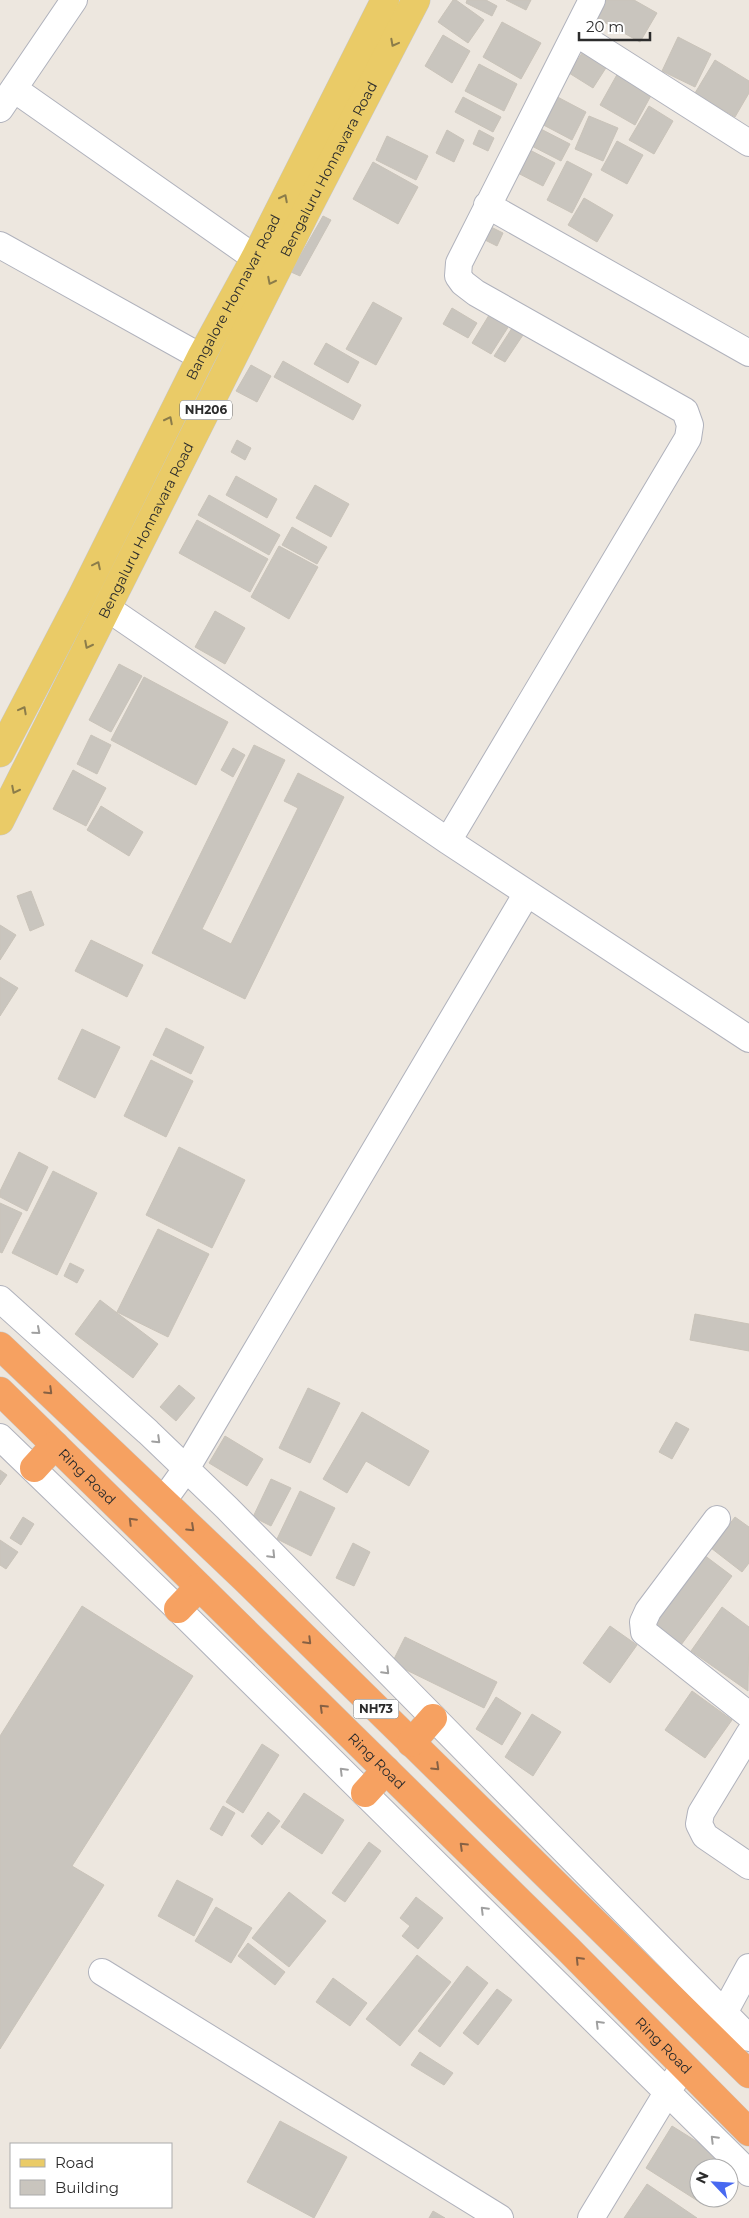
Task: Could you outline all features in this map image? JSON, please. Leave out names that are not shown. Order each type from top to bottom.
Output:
[{"type":"highway","name":"NH73","points":[[0,1346],[163,1501],[411,1743],[745,2055]]},
{"type":"highway","name":"Ring Road","points":[[0,1391],[568,1950],[682,2067],[749,2132]]},
{"type":"highway","points":[[34,1468],[55,1445]]},
{"type":"highway","points":[[178,1609],[199,1587]]},
{"type":"highway","points":[[411,1743],[433,1718]]},
{"type":"highway","points":[[365,1793],[386,1770]]},
{"type":"main road","name":"Bangalore Honnavar Road","points":[[0,753],[82,596],[201,357],[254,258],[385,0]]},
{"type":"main road","name":"Bengaluru Honnavara Road","points":[[0,821],[300,223],[416,0]]},
{"type":"street","points":[[74,0],[7,99],[254,258]]},
{"type":"street","points":[[448,840],[688,438],[690,425],[685,412],[476,293],[463,284],[458,276],[459,262],[592,0]]},
{"type":"street","points":[[576,33],[749,143]]},
{"type":"street","points":[[487,205],[749,353]]},
{"type":"street","points":[[0,245],[201,357]]},
{"type":"street","points":[[107,608],[527,893],[749,1038]]},
{"type":"street","points":[[163,1501],[186,1468],[527,893]]},
{"type":"street","points":[[0,1299],[186,1468],[724,2013],[745,2055]]},
{"type":"street","points":[[0,1436],[365,1793],[749,2173]]},
{"type":"street","points":[[717,1519],[648,1611],[643,1622],[644,1632],[749,1716]]},
{"type":"street","points":[[749,1734],[701,1813],[699,1824],[705,1836],[749,1866]]},
{"type":"street","points":[[724,2013],[749,1967]]},
{"type":"street","points":[[102,1972],[500,2218]]},
{"type":"street","points":[[591,2218],[682,2067]]},
{"type":"building","points":[[453,0],[456,0],[484,20],[468,43],[438,22]]},
{"type":"building","points":[[467,0],[486,0],[497,6],[492,16],[466,3]]},
{"type":"building","points":[[506,0],[531,0],[526,10]]},
{"type":"building","points":[[595,0],[634,0],[657,13],[640,42],[588,13]]},
{"type":"building","points":[[502,22],[541,43],[521,79],[483,57]]},
{"type":"building","points":[[443,35],[470,51],[452,83],[425,66]]},
{"type":"building","points":[[678,37],[711,54],[695,87],[662,71]]},
{"type":"building","points":[[588,44],[611,60],[593,88],[569,73]]},
{"type":"building","points":[[715,60],[749,81],[749,93],[735,117],[695,93]]},
{"type":"building","points":[[479,64],[517,84],[504,111],[465,91]]},
{"type":"building","points":[[619,71],[654,90],[635,125],[600,105]]},
{"type":"building","points":[[548,92],[586,112],[572,140],[534,120]]},
{"type":"building","points":[[463,97],[501,117],[493,132],[455,112]]},
{"type":"building","points":[[649,106],[673,121],[654,154],[629,140]]},
{"type":"building","points":[[589,116],[618,128],[603,161],[575,149]]},
{"type":"building","points":[[533,125],[570,144],[561,161],[524,142]]},
{"type":"building","points":[[447,130],[464,140],[454,162],[436,153]]},
{"type":"building","points":[[479,130],[494,138],[488,151],[473,144]]},
{"type":"building","points":[[387,136],[428,156],[416,180],[376,160]]},
{"type":"building","points":[[617,141],[643,155],[627,184],[601,170]]},
{"type":"building","points":[[522,146],[555,163],[543,186],[510,169]]},
{"type":"building","points":[[567,161],[592,174],[572,213],[547,200]]},
{"type":"building","points":[[373,162],[418,187],[398,224],[353,199]]},
{"type":"building","points":[[584,198],[613,215],[597,242],[568,225]]},
{"type":"building","points":[[323,216],[331,220],[300,276],[291,272]]},
{"type":"building","points":[[489,226],[503,233],[497,246],[483,239]]},
{"type":"building","points":[[373,302],[402,318],[376,365],[346,349]]},
{"type":"building","points":[[494,307],[514,318],[491,354],[472,343]]},
{"type":"building","points":[[452,308],[477,323],[468,338],[443,324]]},
{"type":"building","points":[[514,325],[525,332],[505,362],[494,356]]},
{"type":"building","points":[[326,343],[359,362],[348,383],[314,364]]},
{"type":"building","points":[[283,361],[361,405],[353,420],[274,377]]},
{"type":"building","points":[[251,365],[271,376],[257,402],[236,391]]},
{"type":"building","points":[[237,440],[251,448],[245,460],[231,452]]},
{"type":"building","points":[[236,476],[277,499],[267,518],[226,495]]},
{"type":"building","points":[[315,485],[349,504],[331,537],[296,518]]},
{"type":"building","points":[[209,495],[280,535],[269,555],[198,515]]},
{"type":"building","points":[[197,520],[268,559],[250,592],[179,553]]},
{"type":"building","points":[[292,527],[327,547],[317,564],[282,545]]},
{"type":"building","points":[[279,546],[318,567],[289,619],[251,597]]},
{"type":"building","points":[[215,611],[245,628],[225,664],[195,647]]},
{"type":"building","points":[[119,664],[142,676],[111,732],[89,720]]},
{"type":"building","points":[[144,677],[228,722],[196,785],[111,740]]},
{"type":"building","points":[[91,735],[111,745],[97,774],[77,764]]},
{"type":"building","points":[[254,745],[285,760],[202,929],[231,944],[298,808],[284,801],[298,773],[344,797],[245,999],[152,953]]},
{"type":"building","points":[[233,748],[245,755],[233,777],[221,770]]},
{"type":"building","points":[[73,770],[106,788],[86,826],[53,809]]},
{"type":"building","points":[[101,806],[143,832],[129,856],[87,830]]},
{"type":"building","points":[[31,891],[44,925],[30,931],[17,896]]},
{"type":"building","points":[[0,925],[16,935],[0,960]]},
{"type":"building","points":[[91,940],[143,965],[127,997],[75,971]]},
{"type":"building","points":[[0,977],[18,988],[0,1016]]},
{"type":"building","points":[[166,1028],[204,1047],[191,1074],[153,1055]]},
{"type":"building","points":[[82,1029],[120,1047],[95,1098],[58,1079]]},
{"type":"building","points":[[151,1060],[193,1081],[166,1137],[124,1116]]},
{"type":"building","points":[[179,1147],[245,1180],[212,1248],[146,1215]]},
{"type":"building","points":[[19,1152],[48,1167],[27,1211],[0,1197],[0,1191]]},
{"type":"building","points":[[53,1171],[97,1193],[57,1275],[12,1253]]},
{"type":"building","points":[[0,1203],[22,1213],[2,1253],[0,1252]]},
{"type":"building","points":[[158,1229],[209,1254],[168,1337],[117,1312]]},
{"type":"building","points":[[70,1263],[84,1270],[77,1283],[64,1276]]},
{"type":"building","points":[[100,1300],[158,1344],[133,1378],[75,1334]]},
{"type":"building","points":[[695,1314],[749,1324],[749,1351],[690,1340]]},
{"type":"building","points":[[179,1385],[195,1398],[176,1421],[160,1407]]},
{"type":"building","points":[[308,1388],[340,1403],[310,1463],[279,1448]]},
{"type":"building","points":[[362,1412],[429,1451],[409,1486],[366,1461],[347,1493],[323,1479]]},
{"type":"building","points":[[676,1422],[689,1429],[672,1459],[659,1452]]},
{"type":"building","points":[[225,1436],[263,1459],[247,1486],[209,1463]]},
{"type":"building","points":[[0,1470],[7,1475],[0,1485]]},
{"type":"building","points":[[271,1479],[291,1488],[271,1526],[253,1517]]},
{"type":"building","points":[[300,1491],[335,1508],[311,1556],[277,1539]]},
{"type":"building","points":[[23,1517],[34,1524],[21,1545],[10,1538]]},
{"type":"building","points":[[735,1517],[749,1527],[749,1563],[742,1572],[711,1548]]},
{"type":"building","points":[[0,1540],[18,1552],[6,1569],[0,1565]]},
{"type":"building","points":[[353,1543],[370,1552],[354,1586],[336,1578]]},
{"type":"building","points":[[700,1552],[732,1576],[681,1645],[649,1621]]},
{"type":"building","points":[[82,1606],[193,1676],[72,1866],[104,1885],[0,2049],[0,1736]]},
{"type":"building","points":[[722,1607],[749,1627],[748,1691],[691,1651]]},
{"type":"building","points":[[610,1626],[637,1645],[610,1683],[583,1663]]},
{"type":"building","points":[[405,1637],[497,1682],[484,1708],[392,1663]]},
{"type":"building","points":[[692,1691],[732,1720],[705,1758],[665,1730]]},
{"type":"building","points":[[496,1697],[521,1713],[502,1745],[476,1729]]},
{"type":"building","points":[[532,1714],[561,1732],[533,1776],[505,1757]]},
{"type":"building","points":[[262,1744],[279,1755],[243,1813],[226,1802]]},
{"type":"building","points":[[304,1793],[344,1820],[322,1854],[281,1827]]},
{"type":"building","points":[[223,1806],[235,1813],[222,1836],[210,1829]]},
{"type":"building","points":[[268,1812],[280,1821],[262,1845],[251,1836]]},
{"type":"building","points":[[369,1842],[381,1851],[345,1902],[332,1893]]},
{"type":"building","points":[[177,1880],[213,1899],[194,1936],[158,1916]]},
{"type":"building","points":[[289,1892],[326,1921],[289,1967],[252,1938]]},
{"type":"building","points":[[416,1897],[443,1918],[418,1949],[402,1936],[410,1926],[400,1918]]},
{"type":"building","points":[[216,1907],[252,1928],[231,1963],[195,1941]]},
{"type":"building","points":[[248,1943],[285,1972],[275,1985],[238,1956]]},
{"type":"building","points":[[417,1955],[451,1982],[400,2046],[366,2019]]},
{"type":"building","points":[[467,1966],[488,1983],[440,2047],[418,2031]]},
{"type":"building","points":[[333,1978],[367,2003],[350,2026],[316,2002]]},
{"type":"building","points":[[497,1989],[512,2000],[478,2045],[463,2033]]},
{"type":"building","points":[[420,2052],[453,2073],[444,2085],[411,2065]]},
{"type":"building","points":[[280,2121],[347,2157],[314,2218],[247,2182]]},
{"type":"building","points":[[672,2126],[723,2158],[689,2158],[689,2195],[646,2168]]},
{"type":"building","points":[[647,2184],[697,2218],[624,2218]]},
{"type":"building","points":[[433,2211],[445,2218],[429,2218]]}]
